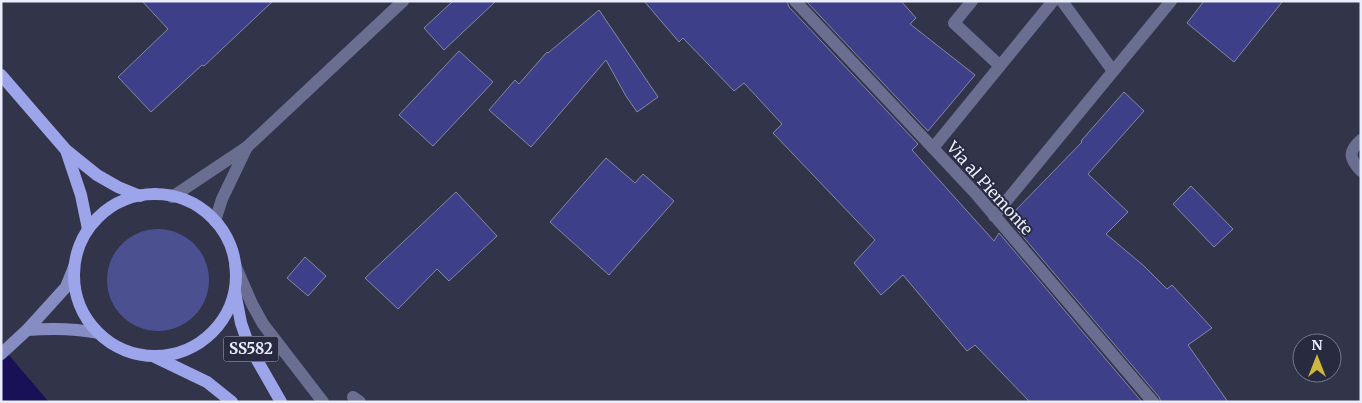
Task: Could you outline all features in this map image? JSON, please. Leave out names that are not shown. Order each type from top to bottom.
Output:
[{"type":"main road","points":[[1,75],[66,150],[98,175],[118,187],[140,196]]},
{"type":"main road","points":[[66,150],[82,195],[88,229]]},
{"type":"main road","points":[[1,354],[27,330],[66,287],[79,247],[88,229],[104,212],[124,200],[156,195],[181,199],[195,206],[215,221],[228,242],[235,265],[234,290],[230,304],[219,324],[203,340],[190,348],[175,353],[153,355],[136,353],[119,348],[98,333],[87,319],[79,303],[74,285],[74,267]]},
{"type":"main road","name":"SS582","points":[[234,290],[241,323],[249,346],[282,402]]},
{"type":"main road","points":[[27,330],[77,328],[98,333]]},
{"type":"main road","points":[[153,355],[207,382],[232,402]]},
{"type":"street","points":[[172,197],[247,147],[404,1]]},
{"type":"street","name":"Via al Piemonte","points":[[795,1],[994,216],[1153,402]]},
{"type":"street","points":[[972,1],[954,22],[1000,66]]},
{"type":"street","points":[[933,148],[1053,1]]},
{"type":"street","points":[[1062,1],[1113,71]]},
{"type":"street","points":[[994,216],[1171,1]]},
{"type":"street","points":[[1361,140],[1354,146],[1351,155],[1354,163],[1361,171]]},
{"type":"street","points":[[215,221],[230,180],[247,147]]},
{"type":"street","points":[[235,265],[263,324],[323,402]]},
{"type":"shaded area","points":[[158,229],[178,233],[194,244],[205,260],[209,280],[205,300],[194,316],[178,327],[158,331],[138,327],[122,316],[111,300],[107,280],[111,260],[122,244],[138,233]]},
{"type":"shaded area","points":[[1,346],[49,402],[1,402]]},
{"type":"building","points":[[142,1],[273,1],[204,66],[202,65],[151,112],[118,77],[168,29]]},
{"type":"building","points":[[453,1],[496,1],[444,50],[424,28]]},
{"type":"building","points":[[644,1],[787,1],[789,7],[918,144],[912,150],[994,241],[999,233],[1142,402],[1030,402],[975,345],[967,351],[903,275],[881,295],[854,263],[875,240],[773,133],[782,124],[744,83],[734,91],[683,38],[679,42]]},
{"type":"building","points":[[806,1],[901,1],[916,18],[910,24],[975,75],[928,131]]},
{"type":"building","points":[[1204,1],[1283,1],[1234,62],[1187,23]]},
{"type":"building","points":[[599,10],[658,97],[637,112],[606,60],[531,147],[489,110],[515,80],[519,84],[547,52]]},
{"type":"building","points":[[459,51],[493,82],[433,146],[399,115]]},
{"type":"building","points":[[1124,92],[1144,111],[1088,174],[1128,212],[1106,234],[1144,266],[1167,289],[1172,285],[1212,328],[1188,345],[1228,402],[1161,402],[1159,397],[1009,220],[1015,211],[1082,142]]},
{"type":"building","points":[[606,158],[635,183],[643,174],[674,201],[609,275],[550,222]]},
{"type":"building","points":[[1191,186],[1233,229],[1214,247],[1173,204]]},
{"type":"building","points":[[456,192],[497,236],[449,281],[437,269],[398,309],[365,278]]},
{"type":"building","points":[[305,257],[326,276],[308,296],[287,278]]}]
